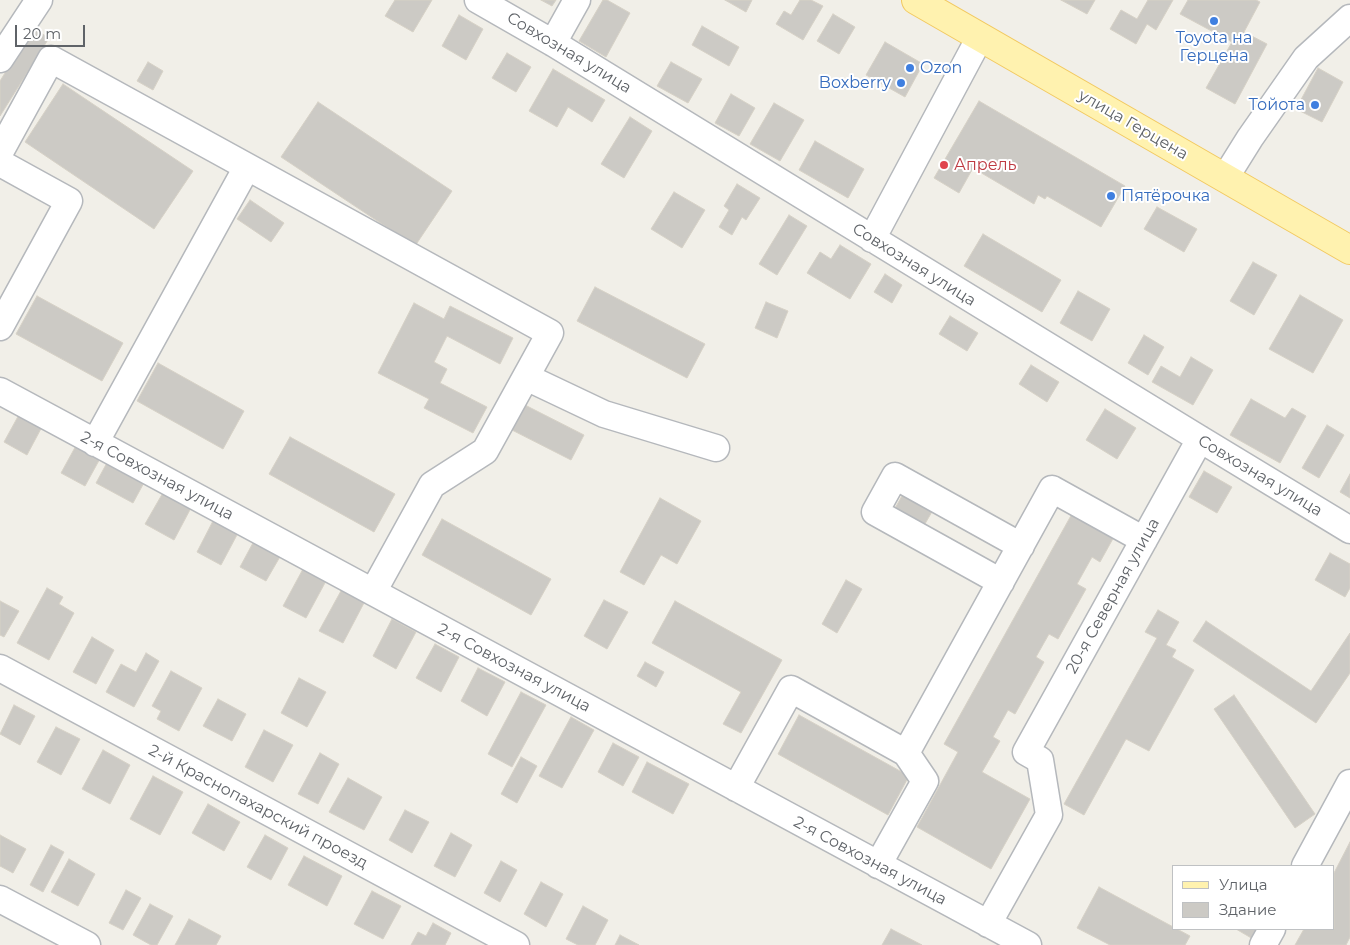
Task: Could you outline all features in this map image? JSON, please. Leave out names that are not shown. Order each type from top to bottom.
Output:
[{"type":"main road","name":"улица Герцена","points":[[916,0],[1350,250]]},
{"type":"street","points":[[0,59],[39,0]]},
{"type":"street","name":"Совхозная улица","points":[[478,0],[553,43],[1350,530]]},
{"type":"street","points":[[553,43],[576,0]]},
{"type":"street","points":[[1225,178],[1250,138],[1306,58],[1350,18]]},
{"type":"street","points":[[872,239],[980,37]]},
{"type":"street","points":[[0,152],[51,59],[550,333],[485,451],[432,485],[373,592]]},
{"type":"street","points":[[0,163],[69,201],[0,327]]},
{"type":"street","points":[[96,443],[247,167]]},
{"type":"street","points":[[526,377],[604,414],[716,448]]},
{"type":"street","name":"2-я Совхозная улица","points":[[0,391],[1028,945]]},
{"type":"street","name":"20-я Северная улица","points":[[988,924],[1049,814],[1040,760],[1026,752],[1200,439]]},
{"type":"street","points":[[1001,582],[875,512],[895,476],[1021,546]]},
{"type":"street","points":[[906,754],[1052,489],[1144,540]]},
{"type":"street","name":"2-й Краснопахарский проезд","points":[[0,668],[516,945]]},
{"type":"street","points":[[736,788],[791,690],[906,754],[924,781],[878,865]]},
{"type":"street","points":[[1306,865],[1350,783]]},
{"type":"street","points":[[0,899],[87,945]]},
{"type":"street","points":[[1263,945],[1271,930]]},
{"type":"building","points":[[395,0],[432,0],[413,32],[385,16]]},
{"type":"building","points":[[541,0],[556,0],[552,6]]},
{"type":"building","points":[[603,0],[607,0],[630,13],[606,57],[579,41]]},
{"type":"building","points":[[725,0],[752,0],[746,12]]},
{"type":"building","points":[[800,0],[811,0],[823,6],[803,40],[776,24],[784,11],[791,15]]},
{"type":"building","points":[[1061,0],[1095,0],[1087,14]]},
{"type":"building","points":[[1148,0],[1173,0],[1156,30],[1147,24],[1136,44],[1110,29],[1121,10],[1137,19]]},
{"type":"building","points":[[1188,0],[1256,0],[1260,2],[1244,32],[1267,44],[1235,104],[1206,88],[1232,42],[1180,14]]},
{"type":"building","points":[[833,14],[855,27],[839,54],[817,41]]},
{"type":"building","points":[[459,15],[483,29],[466,60],[442,46]]},
{"type":"building","points":[[702,26],[739,47],[729,66],[692,45]]},
{"type":"building","points":[[33,28],[49,38],[0,116],[0,81]]},
{"type":"building","points":[[885,42],[923,64],[905,97],[866,75]]},
{"type":"building","points":[[507,53],[531,67],[516,92],[492,78]]},
{"type":"building","points":[[148,62],[163,71],[153,90],[137,81]]},
{"type":"building","points":[[671,62],[702,79],[688,103],[657,86]]},
{"type":"building","points":[[1318,68],[1343,82],[1322,122],[1296,109]]},
{"type":"building","points":[[553,69],[605,100],[592,122],[568,107],[557,127],[529,111]]},
{"type":"building","points":[[63,84],[193,171],[154,229],[25,142]]},
{"type":"building","points":[[731,94],[755,108],[739,136],[715,123]]},
{"type":"building","points":[[979,101],[1125,186],[1101,227],[1047,196],[1045,199],[1038,195],[1034,204],[973,168],[959,193],[934,178]]},
{"type":"building","points":[[318,102],[452,191],[415,246],[281,157]]},
{"type":"building","points":[[774,103],[804,120],[780,161],[750,144]]},
{"type":"building","points":[[630,117],[652,131],[624,178],[601,164]]},
{"type":"building","points":[[815,141],[864,169],[848,198],[799,170]]},
{"type":"building","points":[[737,184],[760,198],[746,220],[742,217],[732,235],[719,227],[729,210],[724,206]]},
{"type":"building","points":[[674,192],[705,210],[682,248],[651,229]]},
{"type":"building","points":[[250,200],[284,223],[271,242],[237,219]]},
{"type":"building","points":[[1157,207],[1197,229],[1184,252],[1144,229]]},
{"type":"building","points":[[789,215],[807,226],[777,275],[759,264]]},
{"type":"building","points":[[983,234],[1061,280],[1042,312],[964,266]]},
{"type":"building","points":[[840,245],[871,264],[850,299],[807,273],[820,252],[831,259]]},
{"type":"building","points":[[1253,262],[1277,275],[1254,315],[1230,301]]},
{"type":"building","points":[[885,274],[902,285],[892,303],[874,292]]},
{"type":"building","points":[[595,287],[705,344],[687,378],[577,321]]},
{"type":"building","points":[[1078,291],[1110,309],[1092,341],[1060,323]]},
{"type":"building","points":[[1300,295],[1343,320],[1313,373],[1269,349]]},
{"type":"building","points":[[37,296],[123,343],[102,381],[16,334]]},
{"type":"building","points":[[766,302],[788,311],[777,338],[755,328]]},
{"type":"building","points":[[414,303],[444,319],[450,306],[513,338],[500,364],[447,336],[434,362],[447,369],[440,383],[487,407],[473,433],[424,408],[429,399],[378,373]]},
{"type":"building","points":[[950,316],[978,333],[967,351],[939,334]]},
{"type":"building","points":[[1144,335],[1164,347],[1148,375],[1128,363]]},
{"type":"building","points":[[1191,357],[1213,370],[1193,405],[1152,382],[1161,366],[1180,377]]},
{"type":"building","points":[[158,363],[244,411],[223,449],[137,401]]},
{"type":"building","points":[[1031,365],[1059,382],[1047,402],[1019,384]]},
{"type":"building","points":[[1251,399],[1285,418],[1292,408],[1306,416],[1280,463],[1230,435]]},
{"type":"building","points":[[523,404],[584,435],[571,460],[510,429]]},
{"type":"building","points":[[1105,409],[1136,428],[1117,459],[1086,440]]},
{"type":"building","points":[[21,411],[44,423],[27,455],[4,442]]},
{"type":"building","points":[[1327,425],[1344,435],[1319,478],[1302,468]]},
{"type":"building","points":[[290,437],[395,494],[374,532],[269,474]]},
{"type":"building","points":[[78,442],[102,455],[85,486],[61,473]]},
{"type":"building","points":[[109,459],[146,479],[133,503],[96,483]]},
{"type":"building","points":[[1204,471],[1232,487],[1217,513],[1189,497]]},
{"type":"building","points":[[1350,474],[1350,498],[1340,492]]},
{"type":"building","points":[[164,491],[192,506],[174,540],[145,524]]},
{"type":"building","points":[[903,494],[933,510],[922,529],[893,512]]},
{"type":"building","points":[[660,498],[701,521],[677,564],[661,555],[644,585],[620,572]]},
{"type":"building","points":[[1073,512],[1115,535],[1100,562],[1092,557],[1077,584],[1086,589],[1058,639],[1049,634],[1036,657],[1044,662],[1015,714],[1008,710],[993,737],[1000,741],[982,772],[1030,799],[991,869],[917,827],[958,752],[944,744]]},
{"type":"building","points":[[214,519],[238,533],[221,565],[197,552]]},
{"type":"building","points":[[442,519],[551,579],[531,615],[422,555]]},
{"type":"building","points":[[254,541],[281,555],[266,581],[240,567]]},
{"type":"building","points":[[1330,553],[1350,564],[1350,588],[1345,597],[1315,580]]},
{"type":"building","points":[[303,569],[326,581],[306,618],[283,606]]},
{"type":"building","points":[[846,580],[862,589],[837,633],[822,624]]},
{"type":"building","points":[[47,588],[63,597],[59,604],[74,613],[49,660],[17,643]]},
{"type":"building","points":[[342,589],[365,601],[343,643],[319,631]]},
{"type":"building","points":[[604,600],[628,612],[607,649],[584,636]]},
{"type":"building","points":[[0,601],[19,611],[4,637],[0,635]]},
{"type":"building","points":[[675,601],[782,660],[741,733],[723,724],[741,692],[652,643]]},
{"type":"building","points":[[1158,610],[1179,622],[1166,645],[1176,650],[1172,657],[1194,670],[1149,751],[1126,739],[1084,815],[1064,804],[1157,638],[1145,632]]},
{"type":"building","points":[[392,619],[416,632],[396,669],[373,656]]},
{"type":"building","points":[[1206,621],[1311,691],[1350,633],[1350,673],[1316,723],[1193,641]]},
{"type":"building","points":[[92,637],[114,650],[96,684],[73,672]]},
{"type":"building","points":[[435,644],[459,657],[441,692],[416,678]]},
{"type":"building","points":[[146,653],[159,661],[134,707],[106,692],[121,664],[136,672]]},
{"type":"building","points":[[645,662],[664,672],[656,687],[637,676]]},
{"type":"building","points":[[478,668],[505,682],[487,716],[461,701]]},
{"type":"building","points":[[171,671],[202,688],[179,731],[157,719],[161,711],[152,706]]},
{"type":"building","points":[[299,678],[326,692],[307,727],[281,713]]},
{"type":"building","points":[[521,692],[546,705],[512,767],[488,754]]},
{"type":"building","points":[[1234,695],[1315,814],[1295,828],[1214,709]]},
{"type":"building","points":[[218,699],[246,714],[232,741],[203,726]]},
{"type":"building","points":[[14,705],[35,716],[20,745],[0,734]]},
{"type":"building","points":[[799,715],[909,776],[888,815],[778,754]]},
{"type":"building","points":[[571,717],[594,730],[562,788],[539,776]]},
{"type":"building","points":[[56,727],[80,739],[61,775],[37,762]]},
{"type":"building","points":[[264,730],[293,745],[273,782],[245,767]]},
{"type":"building","points":[[613,743],[639,757],[623,786],[598,772]]},
{"type":"building","points":[[103,750],[130,765],[110,804],[82,789]]},
{"type":"building","points":[[320,753],[339,764],[318,804],[298,794]]},
{"type":"building","points":[[521,757],[537,766],[517,803],[501,794]]},
{"type":"building","points":[[647,762],[689,784],[673,814],[632,792]]},
{"type":"building","points":[[153,776],[183,792],[160,835],[130,819]]},
{"type":"building","points":[[348,778],[382,797],[364,830],[329,812]]},
{"type":"building","points":[[208,804],[240,822],[224,851],[192,833]]},
{"type":"building","points":[[405,810],[429,822],[412,853],[389,840]]},
{"type":"building","points":[[451,833],[472,845],[455,877],[434,866]]},
{"type":"building","points":[[0,835],[26,849],[13,873],[0,866]]},
{"type":"building","points":[[265,835],[288,848],[271,880],[247,867]]},
{"type":"building","points":[[1350,842],[1350,937],[1346,945],[1295,945],[1303,930],[1335,930],[1335,871]]},
{"type":"building","points":[[51,845],[64,852],[43,892],[30,885]]},
{"type":"building","points":[[304,856],[342,876],[327,906],[288,885]]},
{"type":"building","points":[[69,859],[95,874],[78,906],[51,892]]},
{"type":"building","points":[[501,861],[517,870],[500,902],[484,893]]},
{"type":"building","points":[[541,882],[563,894],[546,927],[524,914]]},
{"type":"building","points":[[1099,887],[1172,926],[1172,930],[1179,930],[1190,936],[1185,945],[1110,945],[1077,928]]},
{"type":"building","points":[[126,890],[141,898],[123,930],[109,923]]},
{"type":"building","points":[[372,891],[401,906],[383,939],[354,924]]},
{"type":"building","points":[[150,904],[173,916],[157,945],[151,945],[133,935]]},
{"type":"building","points":[[583,906],[608,920],[595,945],[578,945],[566,939]]},
{"type":"building","points":[[189,919],[221,936],[216,945],[175,945]]},
{"type":"building","points":[[433,923],[451,933],[445,945],[411,945],[418,932],[426,936]]},
{"type":"building","points":[[891,929],[922,945],[882,945]]},
{"type":"building","points":[[1238,930],[1258,930],[1253,939]]},
{"type":"building","points":[[620,935],[639,945],[615,945]]},
{"type":"place","name":"Toyota на Герцена","points":[[1214,21]]},
{"type":"place","name":"Ozon","points":[[910,68]]},
{"type":"place","name":"Boxberry","points":[[901,83]]},
{"type":"place","name":"Тойота","points":[[1315,105]]},
{"type":"place","name":"Апрель","points":[[944,165]]},
{"type":"place","name":"Пятёрочка","points":[[1111,196]]}]
